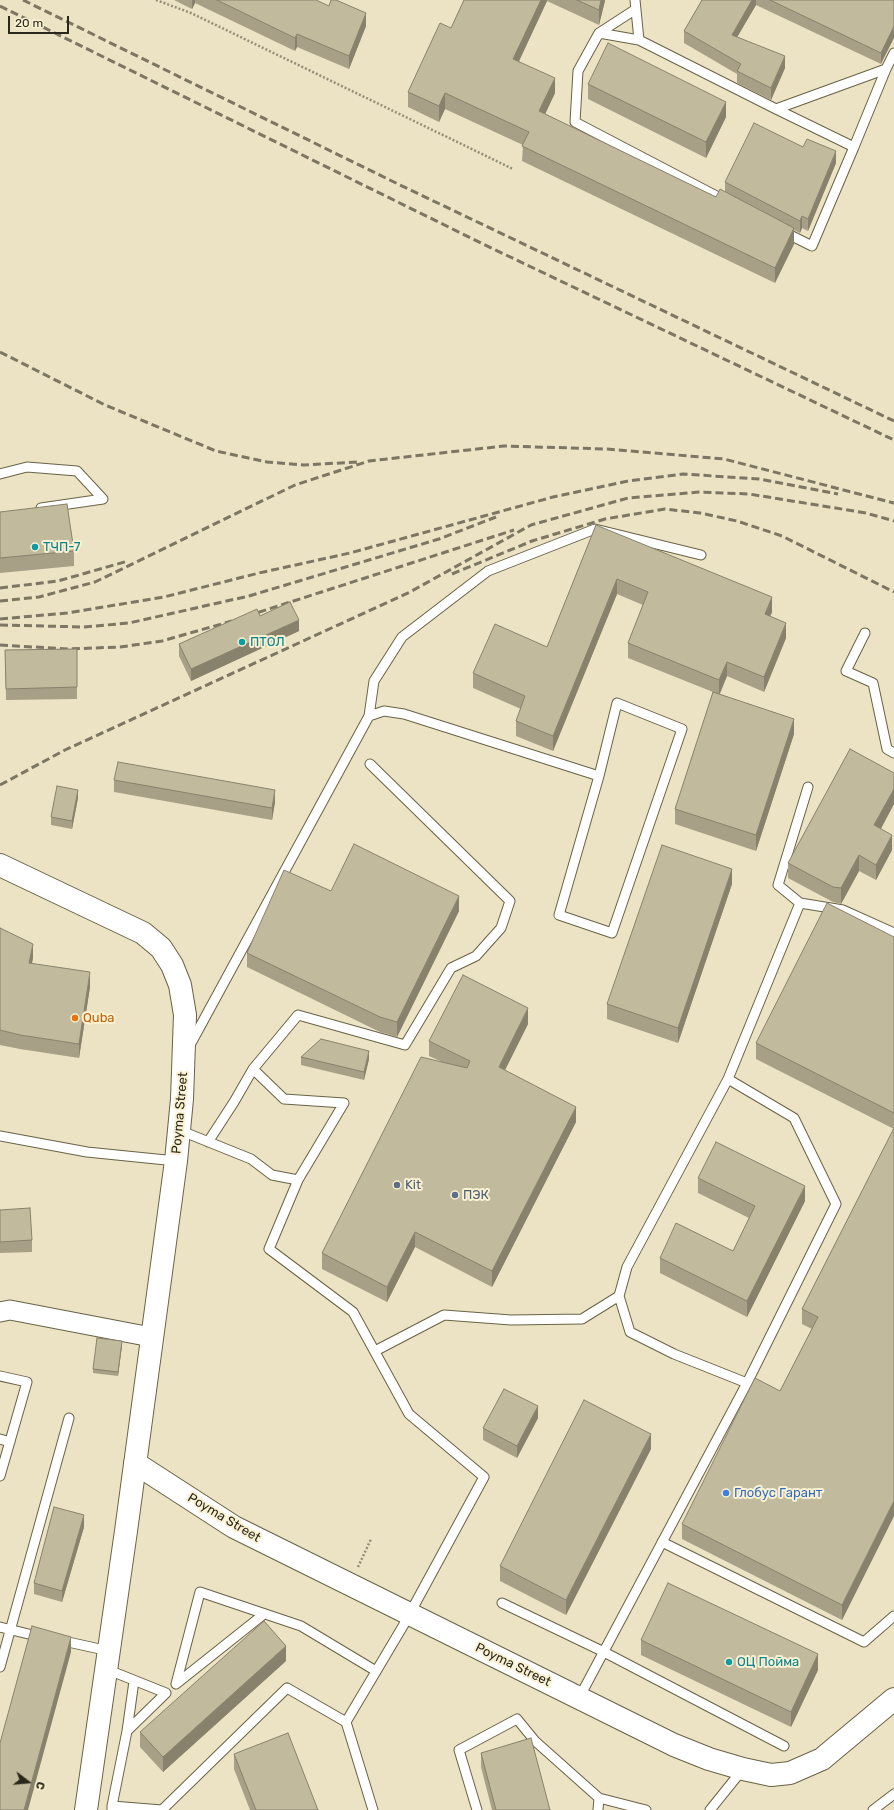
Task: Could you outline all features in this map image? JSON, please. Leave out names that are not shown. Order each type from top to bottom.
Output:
[{"type":"main road","name":"Poyma Street","points":[[0,866],[143,933],[161,948],[172,966],[180,985],[185,1015],[185,1055],[176,1161],[86,1810]]},
{"type":"main road","name":"Poyma Street","points":[[135,1463],[234,1526],[674,1745],[709,1759],[771,1775],[790,1773],[822,1759],[894,1699]]},
{"type":"street","points":[[0,1312],[10,1310],[151,1337]]},
{"type":"lane","points":[[635,4],[599,33],[578,70],[575,122],[735,206]]},
{"type":"lane","points":[[635,4],[639,40]]},
{"type":"lane","points":[[599,33],[639,40],[854,147]]},
{"type":"lane","points":[[777,228],[812,246],[894,53]]},
{"type":"lane","points":[[776,109],[886,69]]},
{"type":"lane","points":[[0,474],[27,467],[77,471],[104,499],[30,509]]},
{"type":"lane","points":[[185,1055],[369,716],[374,681],[402,637],[488,571],[595,529],[701,555]]},
{"type":"lane","points":[[865,633],[846,671],[873,683],[887,749],[894,753]]},
{"type":"lane","points":[[617,703],[682,729],[612,933],[559,915],[599,776],[617,703]]},
{"type":"lane","points":[[369,716],[384,711],[404,714],[599,776]]},
{"type":"lane","points":[[208,1142],[253,1069],[298,1015],[405,1045],[451,968],[476,956],[501,928],[510,901],[370,764]]},
{"type":"lane","points":[[808,787],[778,885],[800,903],[843,910],[894,933]]},
{"type":"lane","points":[[747,1383],[674,1354],[630,1332],[619,1296],[627,1267],[728,1079],[800,903]]},
{"type":"lane","points":[[253,1069],[284,1099],[344,1103],[298,1180],[269,1249],[353,1312],[409,1414],[484,1477],[409,1613],[346,1722]]},
{"type":"lane","points":[[579,1698],[747,1383],[836,1204],[794,1118],[728,1079]]},
{"type":"lane","points":[[179,1130],[251,1159],[272,1174],[298,1180]]},
{"type":"lane","points":[[0,1136],[88,1152],[176,1161]]},
{"type":"lane","points":[[375,1351],[444,1315],[511,1320],[582,1319],[619,1296]]},
{"type":"lane","points":[[0,1376],[27,1382],[0,1476]]},
{"type":"lane","points":[[0,1667],[69,1418]]},
{"type":"lane","points":[[0,1439],[10,1442]]},
{"type":"lane","points":[[662,1542],[864,1642],[894,1616]]},
{"type":"lane","points":[[264,1614],[176,1684],[200,1592],[301,1626],[376,1671]]},
{"type":"lane","points":[[502,1603],[604,1652],[784,1746]]},
{"type":"lane","points":[[0,1627],[107,1660],[134,1681],[166,1693],[127,1731]]},
{"type":"lane","points":[[134,1681],[127,1731],[112,1808],[162,1810],[287,1688],[346,1722],[373,1810]]},
{"type":"lane","points":[[477,1810],[459,1750],[517,1719],[535,1741],[599,1798],[646,1810]]},
{"type":"lane","points":[[710,1810],[743,1769]]},
{"type":"lane","points":[[872,1810],[894,1794]]},
{"type":"lane","points":[[598,1810],[599,1798]]},
{"type":"path","points":[[156,0],[191,13],[513,169]]},
{"type":"building","points":[[217,0],[316,0],[329,6],[331,0],[336,0],[366,13],[349,56],[297,34],[295,38]]},
{"type":"building","points":[[464,0],[541,0],[513,59],[555,78],[539,111],[716,197],[720,189],[794,228],[775,268],[522,146],[529,132],[445,93],[439,106],[408,92],[440,23],[451,28]]},
{"type":"building","points":[[577,0],[601,0],[599,10]]},
{"type":"building","points":[[702,0],[752,0],[732,35],[785,56],[771,88],[737,71],[741,64],[684,31]]},
{"type":"building","points":[[770,0],[894,0],[894,26],[881,53]]},
{"type":"building","points":[[608,43],[726,102],[706,142],[588,84]]},
{"type":"building","points":[[754,123],[803,147],[807,139],[836,151],[808,219],[802,216],[800,221],[725,182]]},
{"type":"building","name":"ТЧП-7","points":[[67,504],[74,551],[0,558],[0,512]]},
{"type":"building","points":[[596,525],[772,597],[765,614],[786,623],[764,677],[727,662],[719,680],[628,643],[648,592],[617,579],[553,736],[516,721],[525,696],[473,673],[495,624],[547,647]]},
{"type":"building","points":[[290,602],[299,620],[191,669],[179,644],[257,609],[260,616]]},
{"type":"building","points":[[77,649],[77,687],[6,689],[5,650]]},
{"type":"building","points":[[713,692],[794,719],[756,835],[675,809]]},
{"type":"building","points":[[850,749],[894,773],[894,789],[874,825],[892,835],[876,865],[859,855],[841,888],[833,887],[788,863]]},
{"type":"building","points":[[118,762],[275,790],[272,808],[114,780]]},
{"type":"building","points":[[57,786],[78,790],[72,821],[51,817]]},
{"type":"building","points":[[354,844],[459,896],[397,1022],[380,1017],[247,953],[284,870],[331,891]]},
{"type":"building","points":[[662,845],[732,869],[678,1028],[607,1004]]},
{"type":"building","points":[[827,903],[894,937],[894,1113],[756,1043]]},
{"type":"building","points":[[0,928],[33,944],[29,963],[90,972],[79,1044],[20,1035],[0,1030]]},
{"type":"building","points":[[463,975],[528,1008],[499,1067],[576,1107],[492,1271],[415,1232],[387,1287],[322,1253],[421,1057],[467,1068],[470,1061],[429,1041]]},
{"type":"building","points":[[321,1039],[369,1051],[364,1072],[301,1057]]},
{"type":"building","points":[[894,1128],[894,1501],[842,1605],[682,1524],[755,1378],[780,1391],[818,1317],[802,1309]]},
{"type":"building","points":[[716,1142],[805,1186],[747,1301],[660,1258],[676,1223],[733,1251],[755,1206],[698,1178]]},
{"type":"building","points":[[30,1208],[32,1240],[0,1242],[0,1210]]},
{"type":"building","points":[[97,1338],[122,1341],[118,1372],[93,1369]]},
{"type":"building","points":[[504,1389],[538,1406],[517,1446],[483,1428]]},
{"type":"building","points":[[584,1400],[651,1434],[566,1600],[500,1566]]},
{"type":"building","points":[[54,1507],[84,1515],[62,1591],[34,1583]]},
{"type":"building","name":"ОЦ Пойма","points":[[668,1583],[818,1654],[791,1712],[641,1640]]},
{"type":"building","points":[[264,1621],[286,1646],[163,1757],[140,1732]]},
{"type":"building","points":[[32,1626],[71,1637],[24,1810],[0,1810],[0,1743]]},
{"type":"building","points":[[288,1733],[318,1810],[256,1810],[234,1754]]},
{"type":"building","points":[[531,1738],[550,1810],[496,1810],[481,1753]]},
{"type":"railway","points":[[23,0],[400,185],[894,421]]},
{"type":"railway","points":[[0,6],[483,244],[894,440]]},
{"type":"railway","points":[[0,352],[105,405],[216,451],[267,462],[304,465],[357,462]]},
{"type":"railway","points":[[0,601],[39,597],[95,582],[295,485],[369,461],[504,446],[607,449],[724,459],[894,503]]},
{"type":"railway","points":[[0,619],[67,613],[164,597],[259,573],[350,553],[553,497],[628,481],[683,474],[759,479],[838,494]]},
{"type":"railway","points":[[0,785],[65,750],[410,592],[531,525],[628,498],[699,492],[749,494],[866,513],[894,521]]},
{"type":"railway","points":[[452,574],[532,541],[605,519],[665,509],[700,513],[737,521],[782,536],[894,592]]},
{"type":"railway","points":[[0,625],[84,627],[129,623],[249,596],[439,539],[496,517]]},
{"type":"railway","points":[[247,616],[514,530]]},
{"type":"railway","points":[[0,588],[58,581],[128,561]]},
{"type":"railway","points":[[0,645],[68,649],[120,647],[162,641],[232,621]]},
{"type":"place","name":"ТЧП-7","points":[[35,547]]},
{"type":"place","name":"ПТОЛ","points":[[242,642]]},
{"type":"place","name":"Quba","points":[[75,1018]]},
{"type":"place","name":"Kit","points":[[397,1185]]},
{"type":"place","name":"ПЭК","points":[[455,1195]]},
{"type":"place","name":"Глобус Гарант","points":[[726,1493]]},
{"type":"place","name":"ОЦ Пойма","points":[[729,1662]]}]
